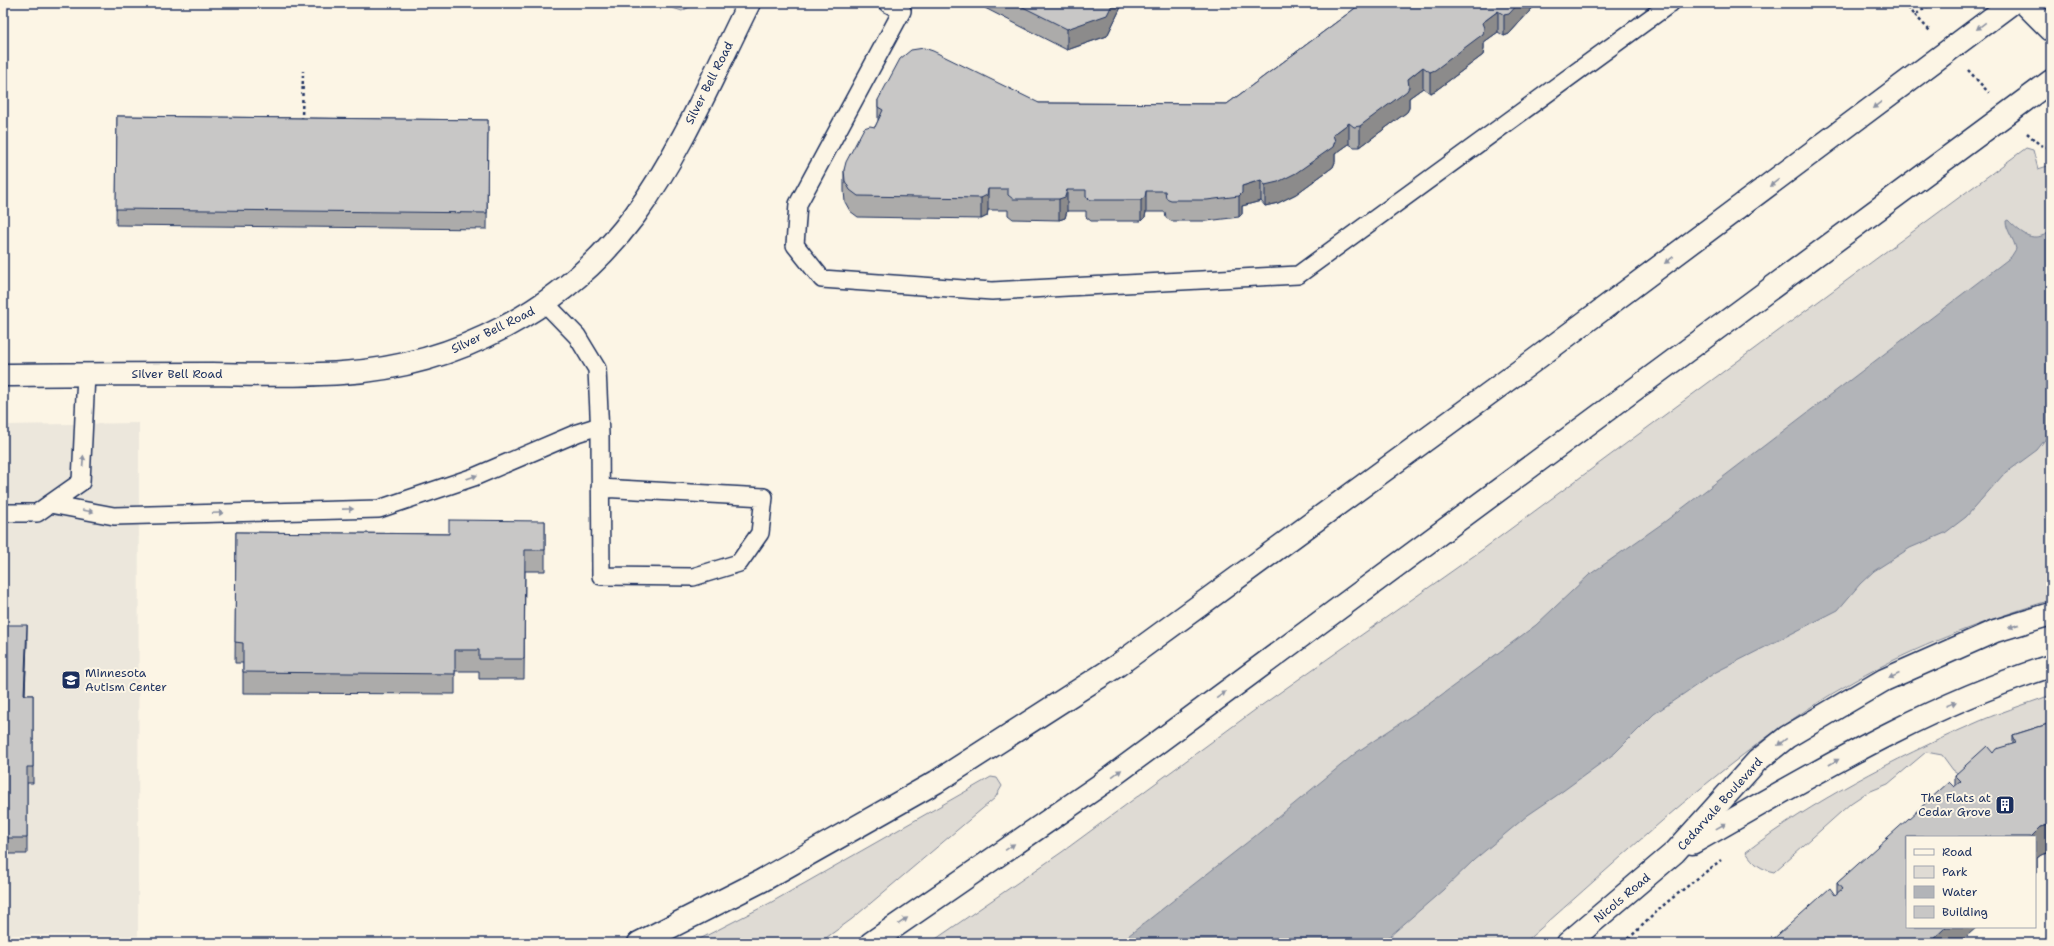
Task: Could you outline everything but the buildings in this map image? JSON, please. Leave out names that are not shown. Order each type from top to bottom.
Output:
[{"type":"main road","name":"Silver Bell Road","points":[[3,375],[268,375],[342,373],[400,366],[449,352],[498,330],[545,303],[602,254],[626,226],[650,193],[678,146],[750,3]]},
{"type":"main road","points":[[640,943],[761,881],[884,812],[984,753],[1118,665],[1491,392],[2012,3]]},
{"type":"main road","points":[[2024,3],[2051,30]]},
{"type":"main road","points":[[871,943],[1109,778],[2051,81]]},
{"type":"main road","name":"Cedarvale Boulevard","points":[[1675,852],[1757,761],[1787,737],[1884,680],[1995,631],[2051,614]]},
{"type":"main road","name":"Cedarvale Boulevard","points":[[1675,852],[1862,746],[1938,709],[2016,677],[2051,666]]},
{"type":"main road","name":"Nicols Road","points":[[1568,943],[1675,852]]},
{"type":"lane","points":[[887,3],[902,11],[798,204],[795,245],[822,279],[992,291],[1298,275],[1672,3]]},
{"type":"lane","points":[[545,303],[577,336],[597,369],[600,426],[600,488],[601,576],[693,577],[738,563],[760,533],[764,497],[600,488]]},
{"type":"lane","points":[[3,513],[37,513],[82,482],[86,374]]},
{"type":"lane","points":[[50,504],[114,516],[379,508],[474,477],[577,433],[600,426]]},
{"type":"path","points":[[1904,3],[2033,140],[2040,145],[2051,148]]},
{"type":"path","points":[[1915,15],[1932,3]]},
{"type":"path","points":[[302,128],[303,71]]},
{"type":"path","points":[[1624,943],[1666,903],[1727,855]]},
{"type":"shaded area","name":"Minnesota Autism Center","points":[[139,423],[138,936],[3,935],[3,425]]},
{"type":"green space","points":[[657,3],[697,3],[682,11]]},
{"type":"green space","points":[[2026,148],[2033,150],[2038,169],[2051,165],[2051,600],[1950,635],[1901,657],[1854,681],[1809,709],[1723,770],[1642,838],[1524,943],[930,943],[1062,852],[1255,710],[1482,550]]},
{"type":"green space","points":[[2051,695],[2051,740],[1962,776],[1953,770],[1942,755],[1926,752],[1888,784],[1866,793],[1851,803],[1774,872],[1758,865],[1746,852],[1798,816],[1826,799],[1913,752],[1981,721]]},
{"type":"green space","points":[[991,777],[997,778],[1002,786],[995,798],[852,919],[819,943],[692,943],[770,903]]},
{"type":"water","points":[[2008,220],[2028,236],[2039,237],[2051,231],[2051,432],[2037,450],[2003,475],[1966,517],[1945,533],[1910,548],[1874,571],[1860,584],[1838,610],[1716,672],[1654,714],[1615,753],[1528,815],[1474,860],[1443,890],[1382,943],[1119,943],[1254,837],[1357,752],[1429,704],[1536,625],[1589,575],[1663,523],[2011,257],[2016,249],[2007,228],[2006,221]]},
{"type":"place","name":"Minnesota Autism Center","points":[[71,680]]},
{"type":"place","name":"The Flats at Cedar Grove","points":[[2005,805]]}]
